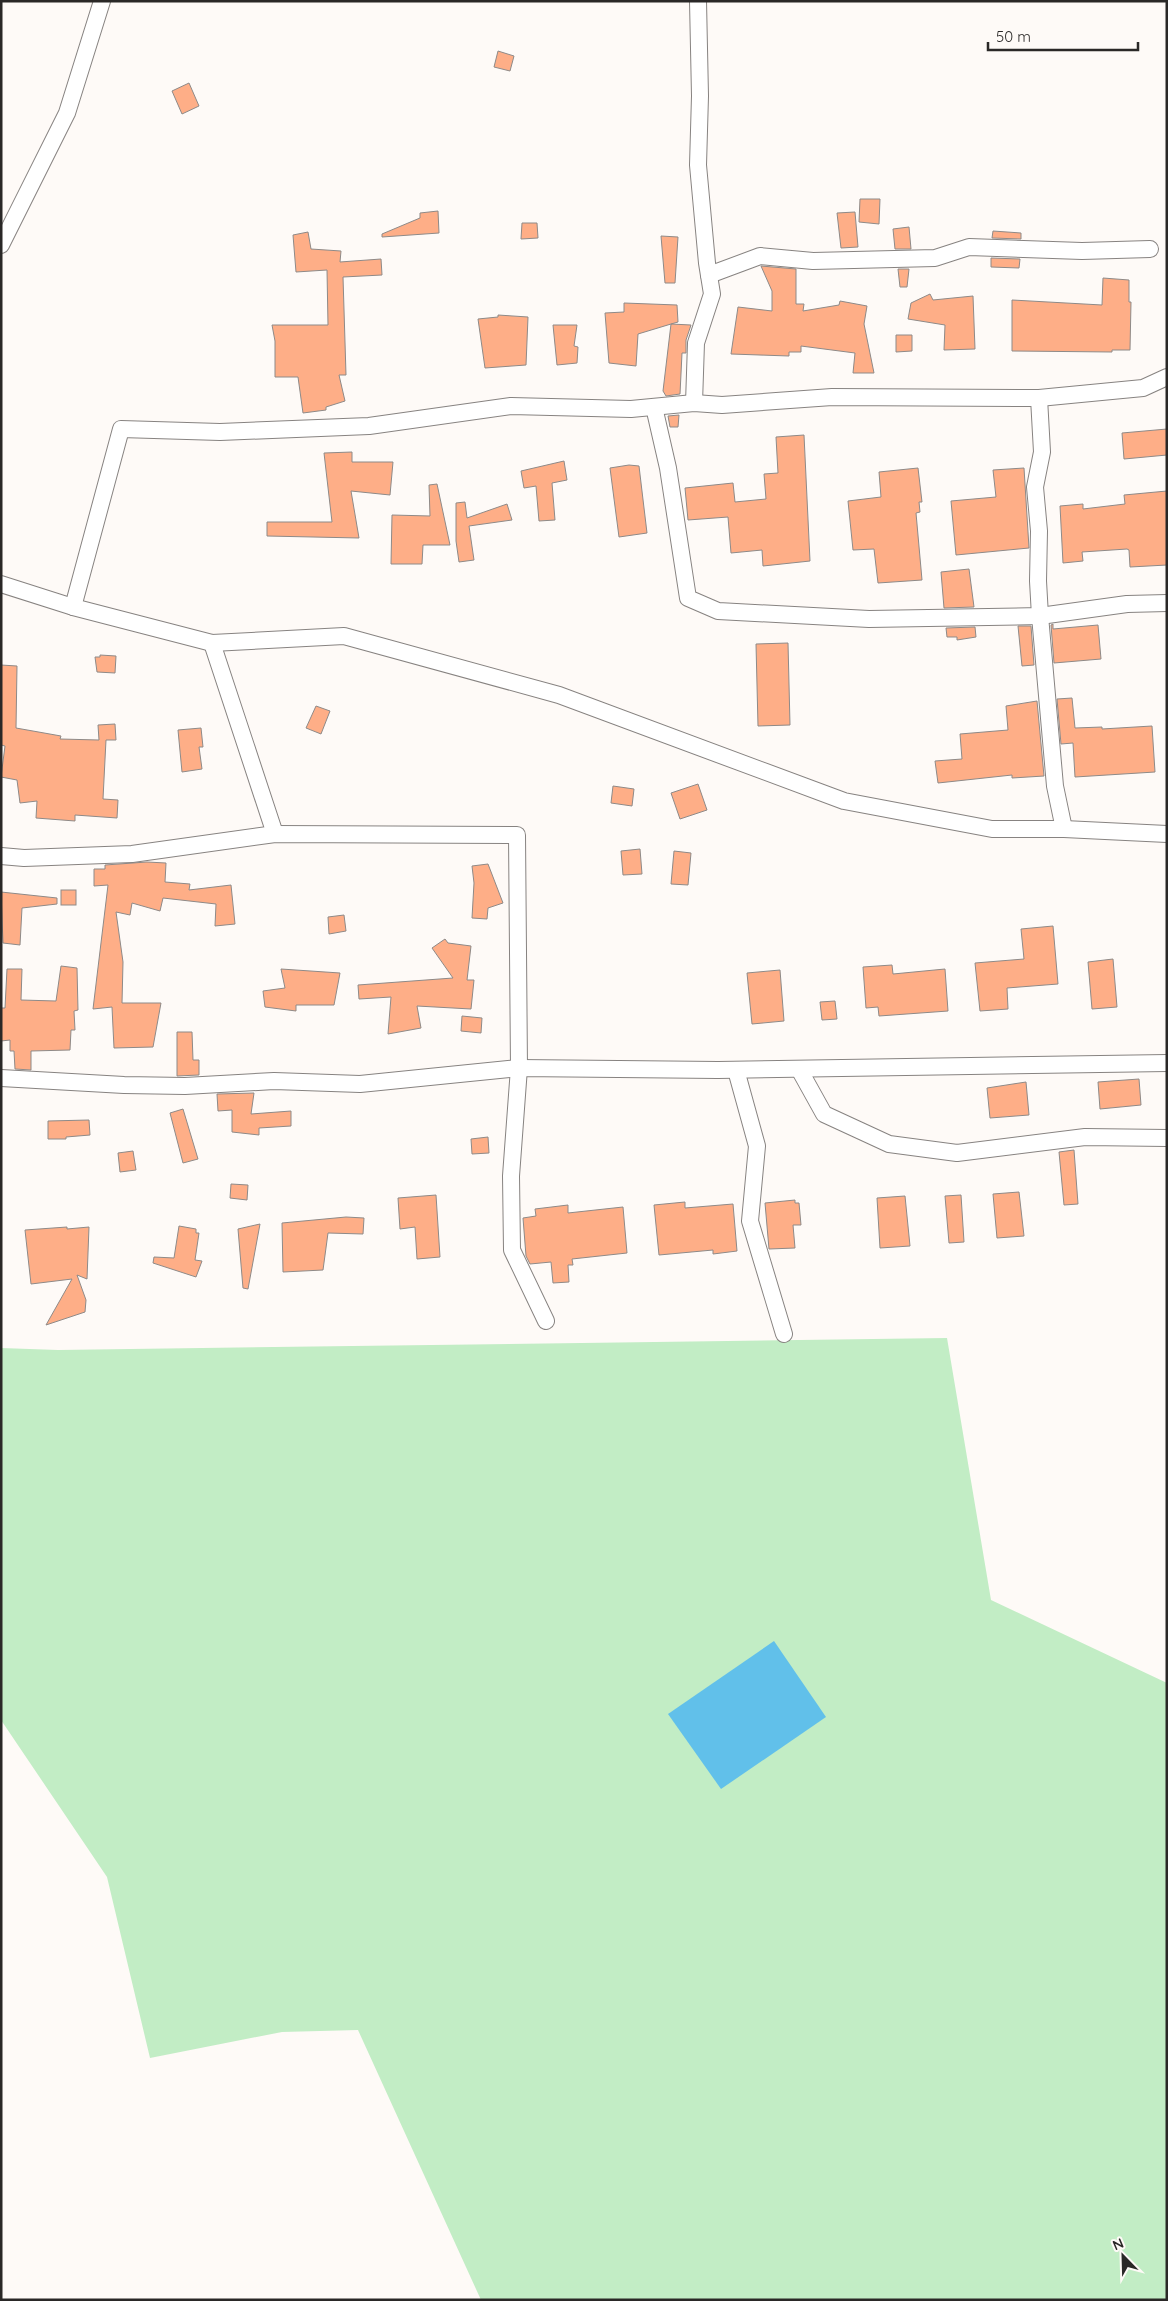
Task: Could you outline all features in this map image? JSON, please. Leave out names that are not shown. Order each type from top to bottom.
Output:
[{"type":"street","points":[[1,245],[67,113],[102,1]]},
{"type":"street","points":[[694,403],[696,344],[712,294],[698,165],[700,96],[698,1]]},
{"type":"street","points":[[709,275],[760,256],[812,261],[935,258],[969,248],[1082,251],[1150,249]]},
{"type":"street","points":[[73,607],[121,429],[220,432],[369,426],[511,406],[631,409],[694,403],[722,405],[832,397],[1039,398],[1143,388],[1167,377]]},
{"type":"street","points":[[1039,398],[1042,452],[1035,487],[1040,531],[1038,581],[1040,616],[1055,786],[1064,829]]},
{"type":"street","points":[[654,407],[668,468],[688,598],[718,611],[869,619],[1040,616],[1128,604],[1167,602]]},
{"type":"street","points":[[1,584],[73,607],[212,643],[344,636],[559,695],[844,801],[992,829],[1064,829],[1167,834]]},
{"type":"street","points":[[212,643],[275,834]]},
{"type":"street","points":[[1,856],[24,858],[132,854],[275,834],[517,834],[520,1068],[511,1176],[512,1250],[546,1321]]},
{"type":"street","points":[[1,1078],[124,1085],[185,1086],[274,1081],[360,1084],[520,1068],[736,1070],[1167,1063]]},
{"type":"street","points":[[799,1069],[824,1114],[889,1144],[957,1153],[1085,1137],[1167,1138]]},
{"type":"street","points":[[736,1070],[757,1146],[750,1220],[784,1334]]},
{"type":"green space","points":[[947,1338],[991,1600],[1167,1683],[1167,2300],[481,2300],[358,2030],[282,2032],[150,2058],[107,1877],[1,1720],[1,1348],[58,1350]]},
{"type":"water","points":[[774,1641],[826,1717],[721,1789],[668,1714]]},
{"type":"building","points":[[498,51],[514,56],[510,71],[494,67]]},
{"type":"building","points":[[189,83],[199,106],[182,114],[172,91]]},
{"type":"building","points":[[860,199],[880,199],[879,224],[859,222]]},
{"type":"building","points":[[438,211],[439,233],[382,237],[382,234],[420,218],[420,213]]},
{"type":"building","points":[[855,212],[858,247],[841,248],[837,213]]},
{"type":"building","points":[[522,223],[537,223],[538,238],[521,239]]},
{"type":"building","points":[[909,227],[911,249],[895,249],[893,229]]},
{"type":"building","points":[[993,231],[1021,233],[1021,239],[992,238]]},
{"type":"building","points":[[308,232],[311,249],[341,251],[340,262],[381,259],[382,275],[343,277],[346,375],[339,375],[345,401],[326,407],[326,410],[303,413],[298,377],[275,377],[275,341],[272,325],[328,325],[327,270],[296,272],[293,235]]},
{"type":"building","points":[[661,236],[678,237],[675,283],[665,283]]},
{"type":"building","points":[[991,258],[1020,259],[1019,268],[991,267]]},
{"type":"building","points":[[761,266],[796,269],[796,304],[804,304],[803,311],[839,305],[840,301],[867,306],[864,324],[874,373],[853,373],[855,353],[801,346],[801,352],[789,352],[789,356],[731,354],[738,307],[772,311],[772,291]]},
{"type":"building","points":[[898,269],[909,269],[907,287],[900,287]]},
{"type":"building","points":[[1103,278],[1129,280],[1129,302],[1131,302],[1130,350],[1112,350],[1112,352],[1012,351],[1012,300],[1102,305]]},
{"type":"building","points":[[930,294],[933,300],[973,296],[975,349],[944,350],[945,325],[908,319],[911,303]]},
{"type":"building","points":[[624,303],[677,305],[678,322],[638,334],[636,366],[609,363],[605,313],[624,312]]},
{"type":"building","points":[[498,315],[528,317],[526,365],[485,368],[478,319],[498,317]]},
{"type":"building","points":[[671,324],[691,325],[686,340],[686,353],[682,353],[680,394],[666,396],[663,391]]},
{"type":"building","points":[[553,325],[577,325],[574,346],[578,347],[577,363],[557,365]]},
{"type":"building","points":[[896,335],[912,335],[912,351],[896,352]]},
{"type":"building","points":[[679,415],[678,427],[670,427],[668,416]]},
{"type":"building","points":[[1167,429],[1167,455],[1124,459],[1122,433]]},
{"type":"building","points":[[804,435],[810,561],[763,566],[762,550],[731,553],[728,517],[688,520],[685,488],[733,483],[735,502],[766,499],[764,474],[778,473],[776,437]]},
{"type":"building","points":[[352,452],[352,462],[393,462],[390,495],[351,491],[359,538],[267,536],[267,522],[332,522],[324,453]]},
{"type":"building","points":[[564,461],[567,480],[552,483],[555,520],[539,521],[536,486],[524,488],[521,471]]},
{"type":"building","points":[[629,465],[639,466],[647,533],[619,537],[610,468]]},
{"type":"building","points":[[918,468],[922,502],[919,502],[920,512],[916,513],[922,580],[878,583],[874,549],[853,550],[848,501],[881,497],[879,472]]},
{"type":"building","points":[[1024,468],[1029,548],[956,555],[951,501],[996,497],[993,470]]},
{"type":"building","points":[[437,484],[450,545],[423,545],[422,564],[391,564],[392,515],[430,516],[429,485]]},
{"type":"building","points":[[1167,491],[1167,565],[1130,567],[1129,550],[1127,549],[1082,552],[1083,561],[1063,563],[1060,506],[1083,504],[1083,509],[1125,504],[1124,495]]},
{"type":"building","points":[[465,502],[467,518],[507,504],[512,520],[469,526],[474,560],[459,562],[456,541],[456,503]]},
{"type":"building","points":[[969,569],[974,607],[944,608],[941,572]]},
{"type":"building","points":[[1053,624],[1053,629],[1098,625],[1101,659],[1054,663],[1051,625]]},
{"type":"building","points":[[1018,626],[1031,626],[1034,665],[1022,666]]},
{"type":"building","points":[[975,627],[976,637],[957,640],[957,637],[947,637],[946,628]]},
{"type":"building","points":[[788,643],[790,725],[758,726],[756,644]]},
{"type":"building","points":[[100,655],[116,656],[115,673],[97,672],[95,657],[100,657]]},
{"type":"building","points":[[1,665],[17,666],[16,728],[61,736],[60,739],[99,740],[98,725],[115,724],[116,740],[106,740],[103,799],[118,800],[117,818],[75,815],[75,821],[36,818],[37,801],[20,803],[17,780],[1,777],[5,746],[1,745]]},
{"type":"building","points":[[1072,698],[1075,728],[1102,727],[1102,729],[1152,726],[1155,772],[1075,777],[1073,743],[1061,744],[1057,699]]},
{"type":"building","points":[[1037,701],[1044,776],[1012,778],[1012,775],[938,783],[935,761],[962,759],[960,734],[1008,730],[1006,706]]},
{"type":"building","points":[[316,706],[330,711],[321,734],[306,728]]},
{"type":"building","points":[[201,728],[203,747],[199,747],[202,769],[182,772],[178,730]]},
{"type":"building","points":[[698,784],[707,810],[680,819],[671,793]]},
{"type":"building","points":[[613,786],[634,789],[632,806],[611,803]]},
{"type":"building","points":[[640,849],[642,874],[623,875],[621,851]]},
{"type":"building","points":[[674,851],[691,853],[688,885],[671,884]]},
{"type":"building","points":[[147,862],[166,863],[165,882],[190,884],[189,890],[231,885],[235,924],[215,926],[216,904],[163,898],[160,911],[132,903],[130,915],[116,912],[123,962],[122,1003],[161,1003],[153,1047],[114,1048],[112,1007],[93,1009],[108,885],[94,886],[94,869],[105,869],[105,865]]},
{"type":"building","points":[[488,864],[503,903],[488,908],[487,919],[472,918],[474,883],[472,866]]},
{"type":"building","points":[[61,890],[76,890],[76,905],[61,905]]},
{"type":"building","points":[[1,892],[57,898],[57,904],[22,908],[20,945],[3,943]]},
{"type":"building","points":[[344,915],[346,931],[329,934],[328,917]]},
{"type":"building","points":[[1053,926],[1058,984],[1007,988],[1008,1009],[980,1011],[975,963],[1024,959],[1021,929]]},
{"type":"building","points":[[445,939],[448,943],[471,946],[467,980],[474,980],[471,1009],[417,1006],[421,1028],[388,1034],[391,997],[359,999],[358,985],[453,978],[432,948]]},
{"type":"building","points":[[1113,959],[1117,1007],[1092,1009],[1088,962]]},
{"type":"building","points":[[892,965],[893,974],[945,969],[948,1011],[879,1016],[878,1007],[866,1008],[863,967]]},
{"type":"building","points":[[61,966],[77,968],[78,1010],[74,1011],[75,1030],[71,1030],[70,1050],[31,1051],[31,1070],[15,1069],[14,1051],[10,1051],[10,1040],[1,1041],[1,1008],[5,1008],[7,969],[22,969],[21,1000],[56,1001]]},
{"type":"building","points":[[281,969],[340,973],[334,1005],[296,1005],[296,1011],[265,1007],[263,991],[285,988]]},
{"type":"building","points":[[780,970],[784,1021],[752,1024],[747,973]]},
{"type":"building","points":[[835,1001],[837,1019],[822,1020],[820,1002]]},
{"type":"building","points":[[462,1016],[482,1018],[481,1033],[461,1031]]},
{"type":"building","points":[[177,1032],[192,1032],[193,1060],[199,1060],[199,1075],[177,1076]]},
{"type":"building","points":[[1139,1079],[1141,1105],[1100,1109],[1098,1082]]},
{"type":"building","points":[[1026,1082],[1029,1115],[990,1118],[987,1088]]},
{"type":"building","points":[[254,1093],[251,1114],[291,1111],[291,1126],[259,1128],[259,1135],[232,1132],[232,1110],[218,1111],[217,1094]]},
{"type":"building","points":[[183,1109],[198,1159],[183,1163],[170,1113]]},
{"type":"building","points":[[89,1120],[90,1135],[66,1137],[66,1139],[48,1139],[48,1121]]},
{"type":"building","points":[[488,1137],[489,1153],[472,1154],[471,1139]]},
{"type":"building","points":[[1074,1150],[1078,1204],[1064,1205],[1059,1152]]},
{"type":"building","points":[[133,1151],[136,1170],[120,1172],[118,1153]]},
{"type":"building","points":[[231,1184],[248,1185],[247,1200],[230,1198]]},
{"type":"building","points":[[1019,1192],[1024,1236],[997,1238],[993,1194]]},
{"type":"building","points":[[436,1195],[440,1257],[417,1259],[415,1227],[400,1229],[398,1198]]},
{"type":"building","points":[[961,1195],[964,1242],[949,1243],[945,1196]]},
{"type":"building","points":[[905,1196],[910,1246],[880,1248],[877,1198]]},
{"type":"building","points":[[795,1200],[795,1203],[799,1203],[801,1225],[793,1225],[795,1248],[769,1249],[765,1203]]},
{"type":"building","points":[[685,1202],[685,1208],[733,1204],[737,1251],[713,1254],[713,1250],[659,1255],[654,1205]]},
{"type":"building","points":[[568,1205],[568,1213],[623,1207],[627,1253],[572,1259],[573,1265],[568,1265],[569,1282],[553,1283],[551,1262],[530,1264],[526,1256],[523,1218],[536,1216],[535,1209]]},
{"type":"building","points":[[346,1217],[364,1218],[363,1234],[328,1233],[323,1270],[283,1272],[282,1223]]},
{"type":"building","points":[[260,1224],[248,1289],[243,1288],[238,1229]]},
{"type":"building","points":[[179,1226],[196,1229],[196,1233],[199,1233],[195,1260],[202,1261],[196,1277],[153,1263],[154,1257],[174,1258]]},
{"type":"building","points":[[67,1227],[67,1229],[89,1227],[87,1279],[77,1275],[86,1300],[85,1312],[46,1325],[72,1279],[31,1284],[25,1230]]}]
